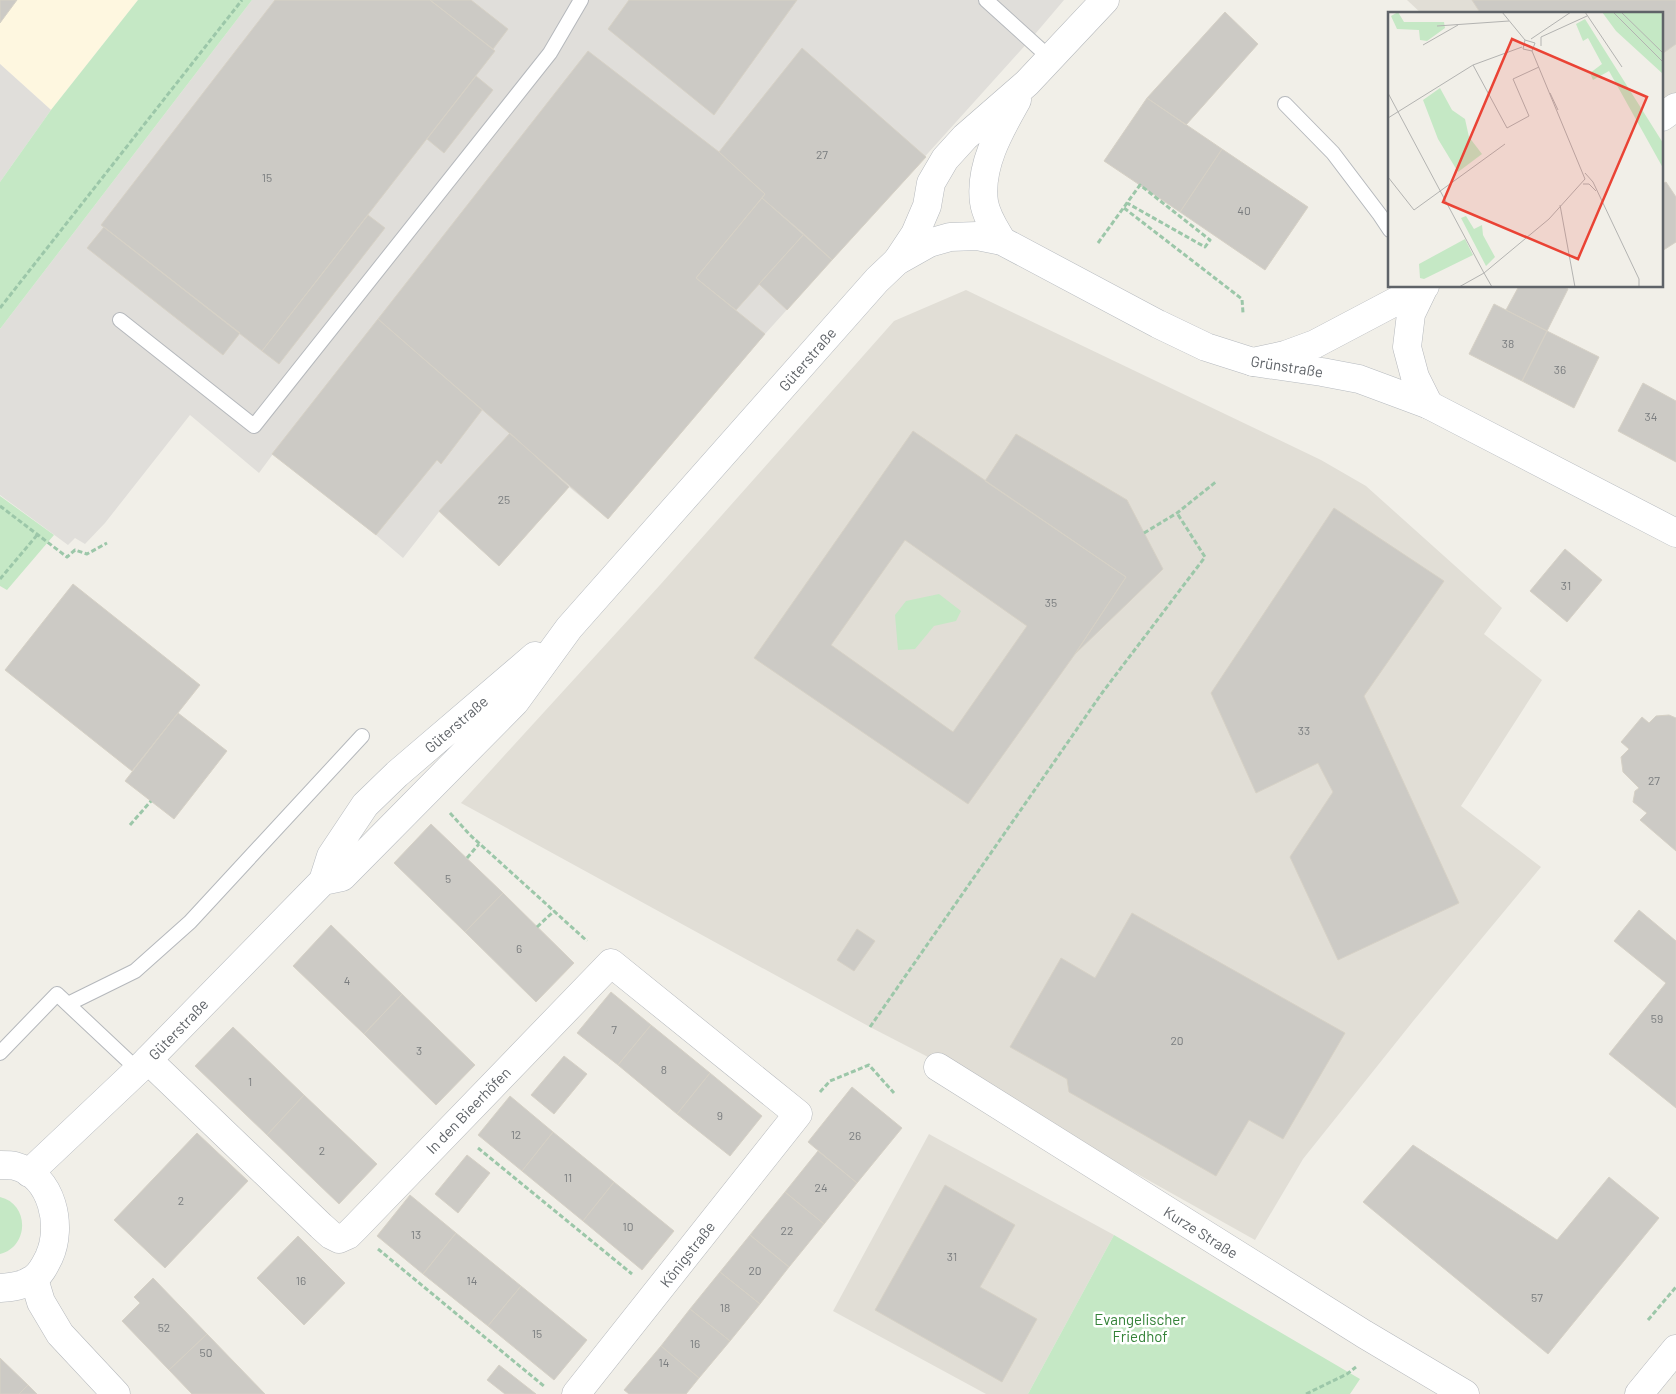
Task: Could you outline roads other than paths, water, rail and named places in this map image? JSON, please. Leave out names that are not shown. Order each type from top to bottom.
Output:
[{"type":"street","name":"Güterstraße","points":[[29,1173],[143,1065],[323,881],[342,877],[515,702],[569,628],[877,280],[896,261],[915,234],[927,206],[931,183],[945,159],[965,137],[1027,84],[1105,0]]},
{"type":"street","name":"Güterstraße","points":[[1002,241],[990,222],[984,204],[985,176],[992,148],[1027,84]]},
{"type":"street","points":[[1664,116],[1676,107]]},
{"type":"street","name":"Grünstraße","points":[[896,261],[929,243],[950,237],[977,236],[1002,241],[1206,348],[1253,362],[1359,379],[1429,405],[1676,532]]},
{"type":"street","points":[[1253,362],[1285,355],[1315,344],[1420,288]]},
{"type":"street","points":[[1423,288],[1411,314],[1407,347],[1416,377],[1429,405]]},
{"type":"street","name":"In den Bieerhöfen","points":[[143,1065],[331,1235],[339,1239],[348,1235],[356,1227],[611,963],[798,1114]]},
{"type":"street","name":"Kurze Straße","points":[[938,1067],[1364,1334],[1465,1394]]},
{"type":"street","name":"Königstraße","points":[[576,1394],[798,1114]]},
{"type":"street","points":[[0,1165],[16,1167],[29,1173],[40,1182],[47,1194],[56,1221],[56,1236],[44,1268],[34,1279],[18,1286],[0,1288]]},
{"type":"street","points":[[34,1279],[41,1302],[60,1334],[116,1394]]},
{"type":"street","points":[[1639,1394],[1676,1349]]},
{"type":"lane","points":[[120,320],[254,426],[550,53],[581,0]]},
{"type":"lane","points":[[986,0],[1050,58]]},
{"type":"lane","points":[[1284,104],[1333,152],[1388,227]]},
{"type":"lane","points":[[68,1004],[135,971],[190,922],[362,736]]},
{"type":"lane","points":[[0,1053],[57,994],[143,1065]]},
{"type":"park label","name":"Evangelischer Friedhof","points":[[1140,1328]]}]
